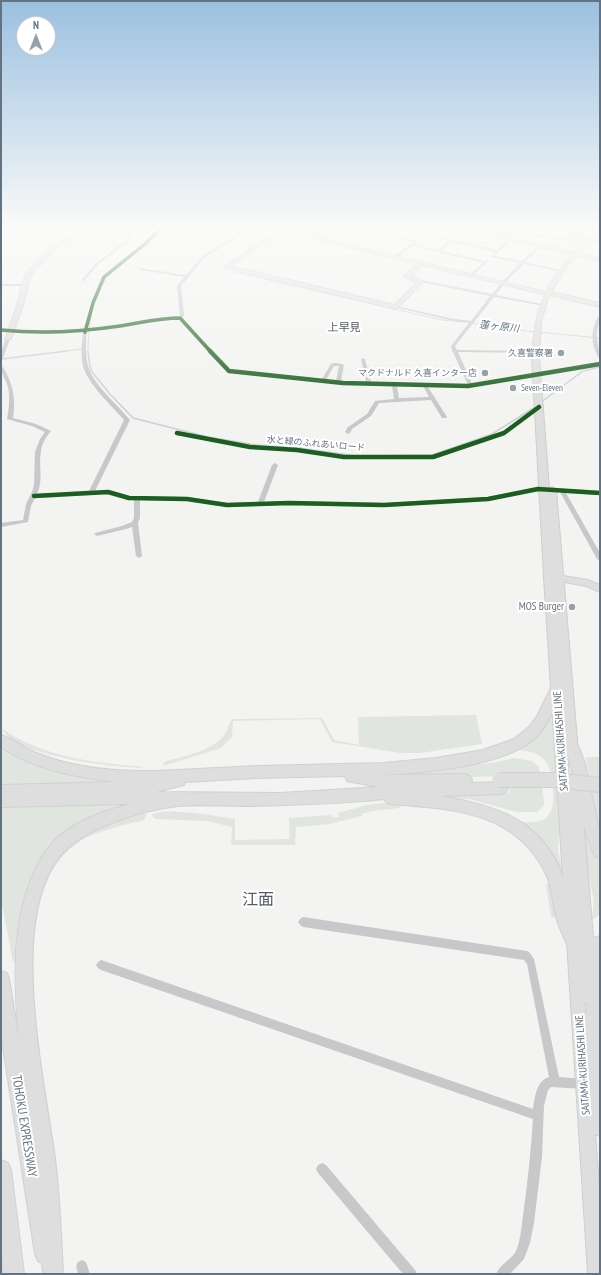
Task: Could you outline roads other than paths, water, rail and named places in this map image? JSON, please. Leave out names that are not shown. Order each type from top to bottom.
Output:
[{"type":"highway","points":[[1,740],[30,756],[97,774],[140,777],[278,771],[323,772],[382,770],[429,766],[473,758],[507,748],[528,736],[548,711],[551,698],[557,688]]},
{"type":"highway","points":[[571,745],[579,767],[586,806],[595,842],[600,851]]},
{"type":"highway","points":[[323,772],[385,782],[500,784],[558,787],[600,793]]},
{"type":"highway","points":[[1,801],[46,795],[154,787],[205,775]]},
{"type":"highway","points":[[1,791],[46,795],[177,800],[280,799],[364,795],[399,791],[554,780],[600,785]]},
{"type":"highway","points":[[364,795],[430,800],[472,807],[498,816],[522,830],[540,849],[552,869],[557,880],[566,922],[574,941]]},
{"type":"highway","points":[[53,1274],[45,1157],[30,1065],[23,978],[23,930],[30,894],[37,875],[45,862],[54,851],[78,831],[104,818],[177,800]]},
{"type":"highway","points":[[593,1021],[599,1000],[600,944]]},
{"type":"highway","name":"TOHOKU EXPRESSWAY","points":[[1,979],[48,1274]]},
{"type":"highway","points":[[1,1170],[14,1274]]},
{"type":"main road","name":"SAITAMA-KURIHASHI LINE","points":[[540,374],[542,331],[553,288]]},
{"type":"main road","name":"SAITAMA-KURIHASHI LINE","points":[[554,288],[542,305],[537,330],[536,352],[540,374],[553,490],[557,688],[597,1274]]},
{"type":"main road","points":[[550,294],[600,305]]},
{"type":"main road","name":"SAITAMA-KURIHASHI LINE","points":[[554,577],[571,745],[600,1128]]},
{"type":"street","points":[[1,358],[21,303],[24,288]]},
{"type":"street","points":[[179,288],[182,316],[180,318]]},
{"type":"street","points":[[312,288],[471,323]]},
{"type":"street","points":[[396,307],[415,288]]},
{"type":"street","points":[[454,288],[542,305]]},
{"type":"street","points":[[471,386],[453,346],[499,288]]},
{"type":"street","points":[[522,288],[550,294]]},
{"type":"street","points":[[1,330],[32,333],[88,330],[180,318]]},
{"type":"street","points":[[180,318],[229,371],[338,383],[471,386],[600,364]]},
{"type":"street","points":[[600,318],[595,324],[594,330],[597,352],[600,356]]},
{"type":"street","points":[[88,330],[84,350],[86,369],[115,408],[126,420],[92,492]]},
{"type":"street","points":[[1,342],[8,340]]},
{"type":"street","points":[[454,351],[536,352]]},
{"type":"street","points":[[363,359],[369,384]]},
{"type":"street","points":[[323,381],[333,364],[342,365],[338,383]]},
{"type":"street","points":[[1,368],[6,375],[13,395],[10,419],[34,425],[48,431],[40,442],[37,451],[37,485],[34,496],[30,499],[26,520],[1,525]]},
{"type":"street","points":[[394,384],[397,400]]},
{"type":"street","points":[[424,385],[444,417]]},
{"type":"street","points":[[348,432],[369,415],[377,402],[432,398]]},
{"type":"street","points":[[261,503],[275,465]]},
{"type":"street","points":[[34,496],[111,492],[137,498],[187,499],[227,505],[261,503],[384,505],[488,499],[533,489],[600,493]]},
{"type":"street","points":[[553,490],[600,559]]},
{"type":"street","points":[[137,498],[137,518],[135,523],[139,556]]},
{"type":"street","points":[[97,534],[124,528],[135,523]]},
{"type":"street","points":[[554,577],[588,583],[600,589]]},
{"type":"street","points":[[303,922],[527,956],[531,962],[555,1082]]},
{"type":"street","points":[[101,965],[540,1116]]},
{"type":"street","points":[[502,1274],[520,1255],[524,1243],[532,1198],[540,1116],[539,1106],[543,1087],[547,1083],[555,1082],[584,1084]]},
{"type":"street","points":[[322,1169],[411,1274]]},
{"type":"waterway","points":[[88,351],[92,311],[101,288]]},
{"type":"waterway","name":"蓮ヶ原川","points":[[301,288],[442,320],[464,322]]},
{"type":"waterway","name":"蓮ヶ原川","points":[[472,323],[526,331],[600,338]]},
{"type":"waterway","points":[[1,344],[1,349]]},
{"type":"waterway","points":[[61,352],[82,349]]},
{"type":"waterway","points":[[61,352],[67,351]]},
{"type":"waterway","points":[[88,351],[92,372],[110,394],[133,418],[208,437],[257,445],[299,448],[356,456],[432,455],[492,434],[535,407]]},
{"type":"waterway","points":[[2,359],[61,352]]},
{"type":"waterway","points":[[540,403],[583,371],[600,367]]},
{"type":"place","name":"久喜警察署","points":[[561,353]]},
{"type":"place","name":"マクドナルド 久喜インター店","points":[[485,373]]},
{"type":"place","name":"Seven-Eleven","points":[[513,388]]},
{"type":"place","name":"MOS Burger","points":[[572,607]]},
{"type":"district","name":"上早見","points":[[344,328]]},
{"type":"district","name":"江面","points":[[258,900]]}]
